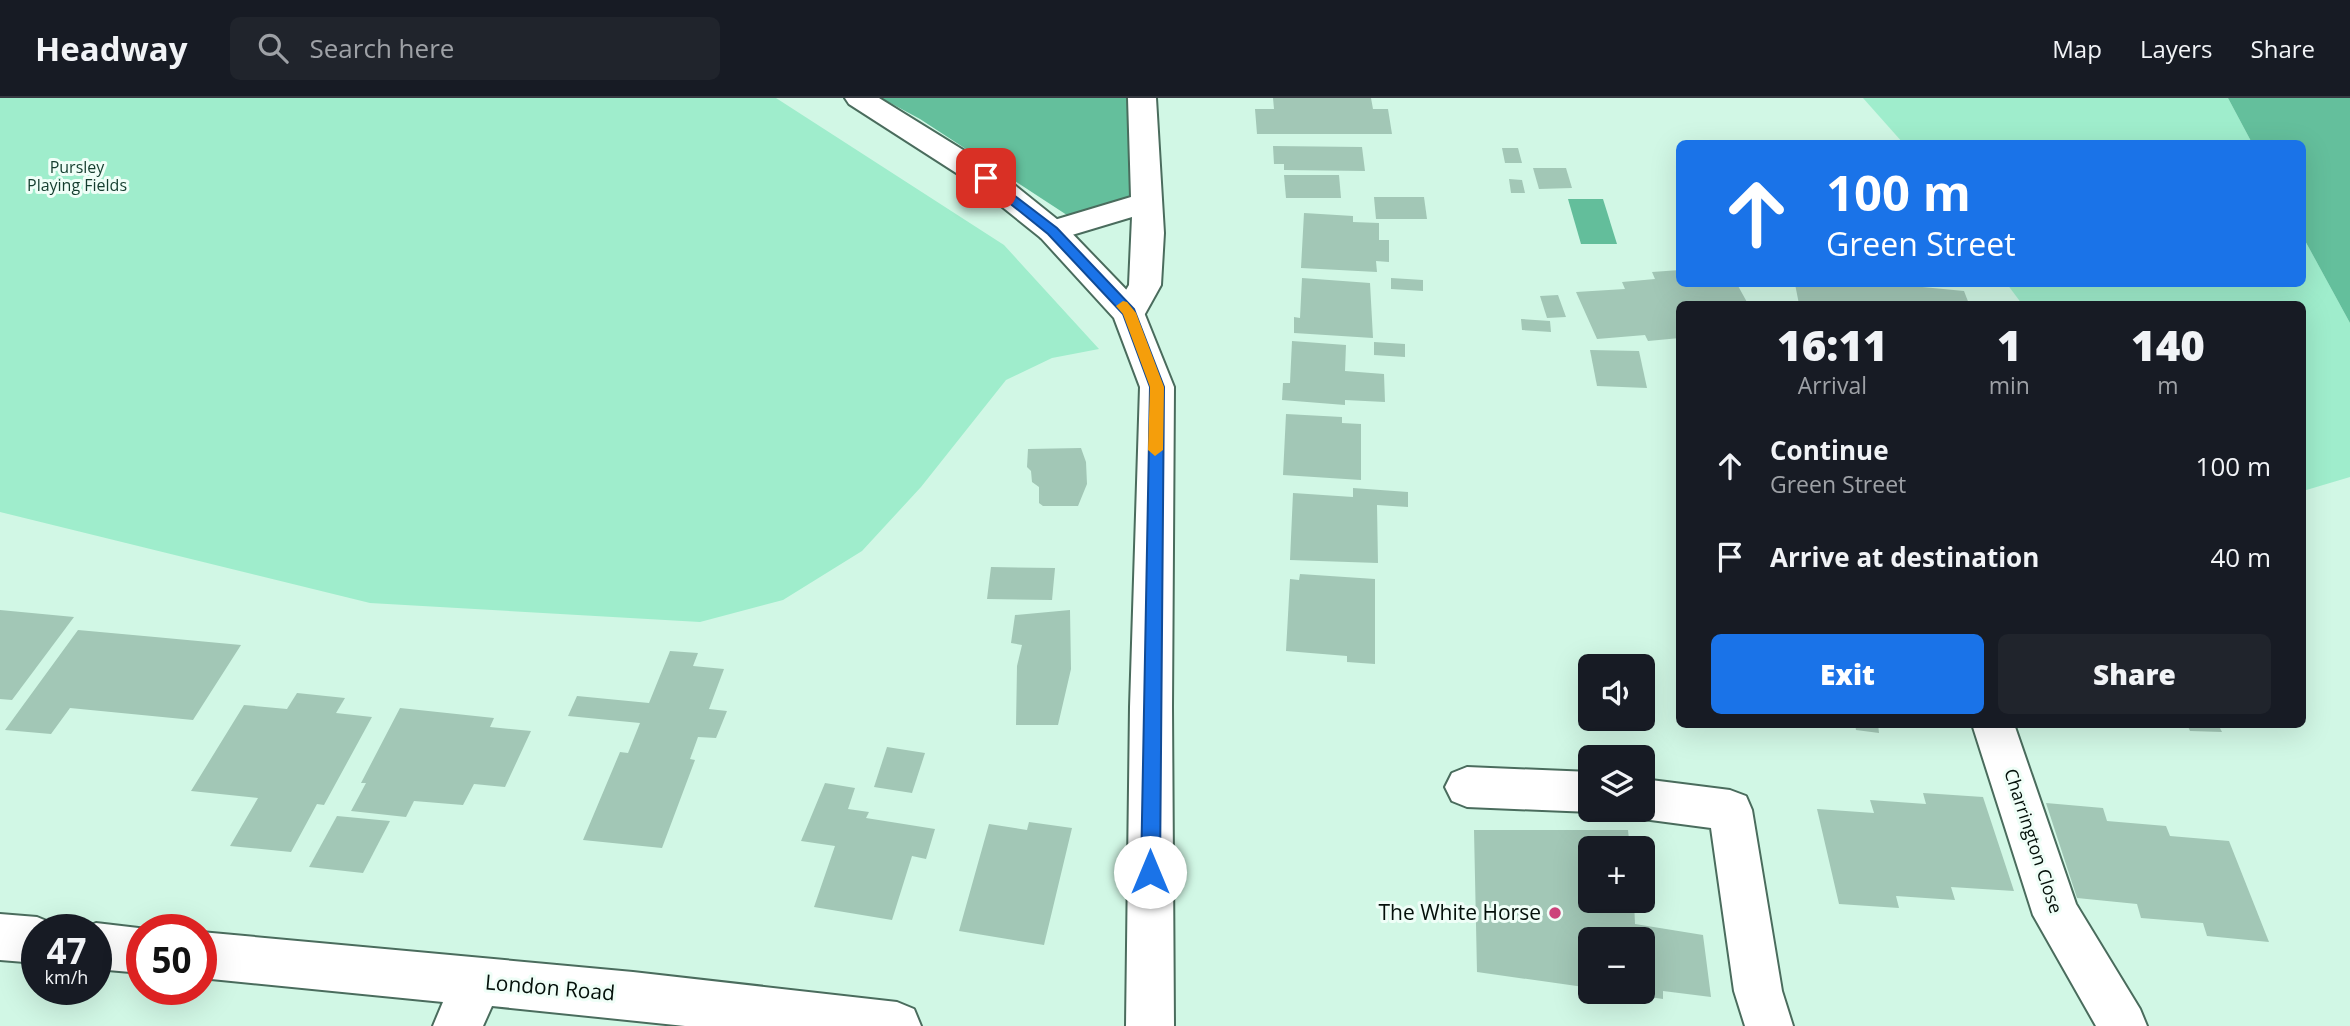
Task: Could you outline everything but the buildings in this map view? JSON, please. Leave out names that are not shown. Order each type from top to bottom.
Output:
[{"type":"street","points":[[859,98],[986,178],[1052,231],[1129,313],[1157,387],[1151,707],[1150,1026]]},
{"type":"street","points":[[1129,313],[1145,285],[1147,202],[1142,98]]},
{"type":"street","points":[[1052,231],[1147,202]]},
{"type":"street","name":"Charrington Close","points":[[1994,728],[2056,915],[2123,1026]]},
{"type":"street","points":[[1467,787],[1578,791]]},
{"type":"street","points":[[1655,801],[1730,810],[1758,991],[1769,1026]]},
{"type":"street","points":[[0,937],[21,939]]},
{"type":"street","name":"London Road","points":[[217,957],[480,982],[750,1018],[872,1025]]},
{"type":"street","points":[[457,1026],[480,982]]},
{"type":"green space","name":"Pursley Playing Fields","points":[[0,98],[776,98],[1004,245],[1099,349],[1052,358],[1006,380],[921,487],[862,551],[783,600],[700,622],[370,603],[0,512]]},
{"type":"green space","points":[[1863,98],[2228,98],[2250,140],[1900,140]]},
{"type":"green space","points":[[2306,242],[2350,323],[2350,477],[2306,490],[2306,301],[2020,301],[2009,287],[2306,287]]},
{"type":"shaded area","points":[[881,98],[1137,98],[1135,195],[1073,219],[920,119]]},
{"type":"shaded area","points":[[2228,98],[2350,98],[2350,323],[2306,242],[2306,140],[2250,140]]},
{"type":"shaded area","points":[[1568,199],[1603,199],[1617,244],[1581,244]]},
{"type":"slow traffic","points":[[1123,306],[1129,313],[1157,387],[1155,450]]},
{"type":"place","name":"The White Horse","points":[[1555,913]]},
{"type":"route","points":[[986,178],[1052,231],[1129,313],[1157,387],[1150,872]]}]
